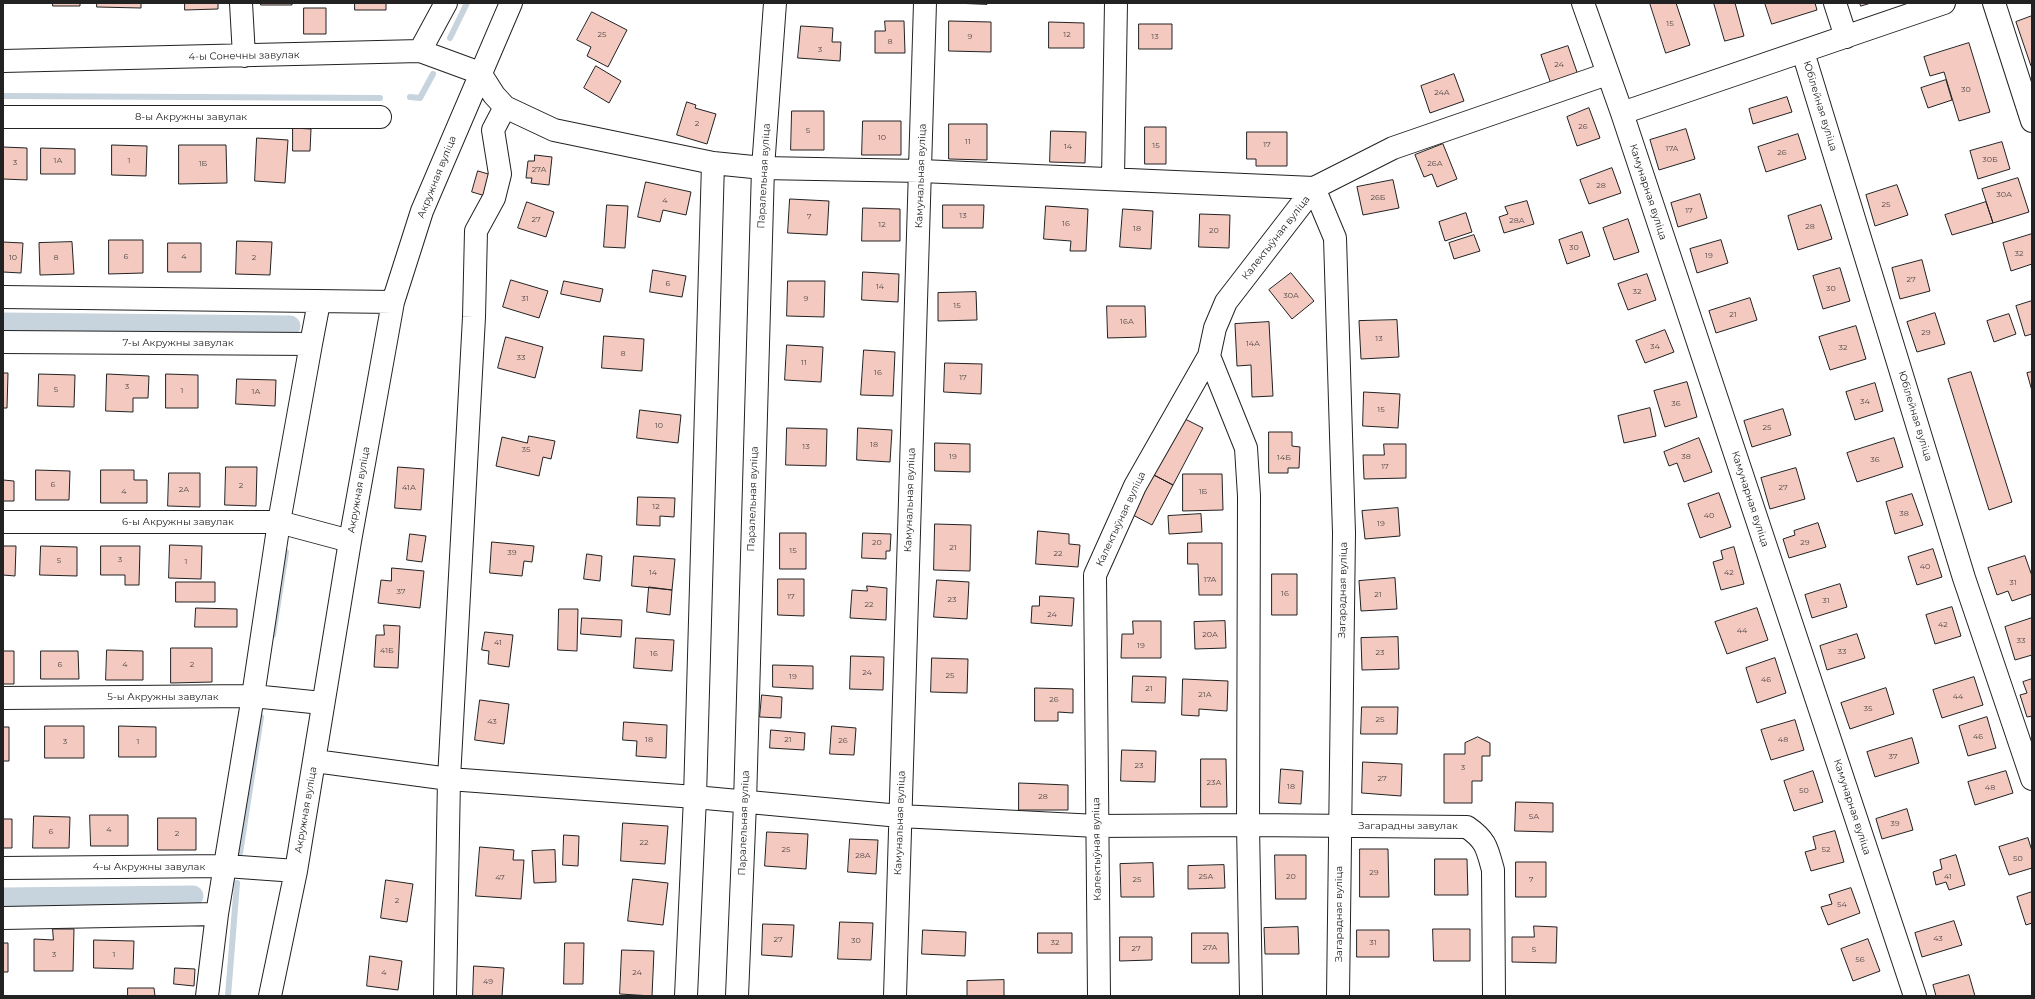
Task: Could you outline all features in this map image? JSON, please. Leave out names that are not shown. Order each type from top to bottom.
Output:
[{"type":"street","points":[[241,3],[244,56]]},
{"type":"street","points":[[420,51],[446,3]]},
{"type":"street","name":"Акружная вуліца","points":[[270,996],[296,871],[315,761],[322,703],[393,302],[422,211],[511,3]]},
{"type":"street","name":"Паралельная вуліца","points":[[738,996],[763,168],[775,3]]},
{"type":"street","name":"Камунальная вуліца","points":[[894,996],[921,171],[925,3]]},
{"type":"street","points":[[1113,178],[1116,3]]},
{"type":"street","name":"Камунарная вуліца","points":[[1582,3],[1622,113],[1915,996]]},
{"type":"street","points":[[1835,3],[1846,37]]},
{"type":"street","points":[[1622,113],[1944,3]]},
{"type":"street","points":[[1994,3],[2032,121]]},
{"type":"street","name":"4-ы Сонечны завулак","points":[[3,61],[420,51],[480,73]]},
{"type":"street","name":"Юбілейная вуліца","points":[[1803,52],[1964,578],[2032,779]]},
{"type":"street","points":[[480,73],[494,95],[505,107],[554,130],[712,163],[763,168],[921,171],[1113,178],[1314,188],[1393,148],[1607,74]]},
{"type":"street","points":[[444,996],[449,779],[474,317],[476,230],[494,198],[500,174],[493,130],[505,107]]},
{"type":"street","name":"8-ы Акружны завулак","points":[[3,117],[380,117]]},
{"type":"street","points":[[686,996],[695,798],[712,163]]},
{"type":"street","name":"Калектыўная вуліца","points":[[1099,996],[1095,575],[1135,486],[1209,356],[1215,328],[1226,302],[1314,188]]},
{"type":"street","name":"Загарадная вуліца","points":[[1314,188],[1335,238],[1344,533],[1339,826],[1338,996]]},
{"type":"street","points":[[3,298],[393,302]]},
{"type":"street","points":[[207,996],[217,914],[253,696],[279,522],[319,302]]},
{"type":"street","name":"7-ы Акружны завулак","points":[[3,342],[311,344]]},
{"type":"street","points":[[1209,356],[1246,448],[1249,496],[1248,825],[1251,996]]},
{"type":"street","name":"6-ы Акружны завулак","points":[[3,522],[279,522],[350,541]]},
{"type":"street","name":"5-ы Акружны завулак","points":[[3,698],[253,696],[322,703]]},
{"type":"street","name":"Загарадны завулак","points":[[315,761],[449,779],[900,816],[1097,826],[1248,825],[1467,827],[1480,836],[1488,850],[1493,870],[1494,996]]},
{"type":"street","name":"4-ы Акружны завулак","points":[[3,868],[226,866],[296,871]]},
{"type":"street","points":[[3,918],[217,914]]},
{"type":"building","points":[[53,3],[80,3],[80,6],[53,6]]},
{"type":"building","points":[[97,3],[141,3],[141,8],[97,7]]},
{"type":"building","points":[[185,3],[218,3],[218,9],[185,10]]},
{"type":"building","points":[[261,3],[292,3],[292,5],[261,5]]},
{"type":"building","points":[[355,3],[386,3],[386,10],[355,10]]},
{"type":"building","points":[[954,3],[987,3],[987,4]]},
{"type":"building","points":[[1650,3],[1676,3],[1690,45],[1666,53]]},
{"type":"building","points":[[1714,3],[1735,3],[1744,36],[1725,41]]},
{"type":"building","points":[[1765,3],[1815,3],[1817,10],[1772,24]]},
{"type":"building","points":[[1860,3],[1871,3],[1861,6]]},
{"type":"building","points":[[304,8],[326,8],[326,34],[304,34]]},
{"type":"building","points":[[592,12],[627,30],[608,67],[587,56],[591,47],[577,40]]},
{"type":"building","points":[[2032,16],[2032,65],[2031,66],[2016,22]]},
{"type":"building","points":[[885,21],[904,21],[905,53],[875,53],[875,31],[885,31]]},
{"type":"building","points":[[949,21],[991,22],[991,52],[949,51]]},
{"type":"building","points":[[1049,22],[1084,23],[1084,48],[1049,48]]},
{"type":"building","points":[[1139,24],[1172,24],[1172,49],[1139,49]]},
{"type":"building","points":[[801,26],[833,28],[832,42],[841,42],[840,61],[798,58]]},
{"type":"building","points":[[1969,43],[1990,112],[1959,121],[1944,72],[1930,76],[1924,57]]},
{"type":"building","points":[[1568,46],[1578,75],[1551,84],[1541,55]]},
{"type":"building","points":[[596,66],[621,81],[609,103],[584,88]]},
{"type":"building","points":[[1454,74],[1464,101],[1430,113],[1421,86]]},
{"type":"building","points":[[1946,80],[1952,100],[1928,108],[1921,88]]},
{"type":"building","points":[[1787,97],[1792,112],[1753,124],[1749,109]]},
{"type":"building","points":[[687,102],[696,105],[695,108],[716,114],[707,144],[677,135]]},
{"type":"building","points":[[1589,108],[1600,138],[1577,146],[1567,117]]},
{"type":"building","points":[[792,111],[824,111],[824,150],[791,150]]},
{"type":"building","points":[[863,121],[901,121],[901,155],[862,155]]},
{"type":"building","points":[[949,124],[987,124],[987,160],[949,159]]},
{"type":"building","points":[[1145,127],[1166,127],[1166,164],[1145,164]]},
{"type":"building","points":[[293,128],[311,129],[310,151],[293,151]]},
{"type":"building","points":[[1686,129],[1695,159],[1659,170],[1650,140]]},
{"type":"building","points":[[1051,131],[1086,132],[1085,163],[1050,162]]},
{"type":"building","points":[[1247,132],[1287,132],[1287,166],[1256,166],[1256,159],[1247,159]]},
{"type":"building","points":[[1798,134],[1806,159],[1766,172],[1758,147]]},
{"type":"building","points":[[257,138],[288,140],[285,183],[255,181]]},
{"type":"building","points":[[2002,142],[2010,169],[1978,179],[1970,151]]},
{"type":"building","points":[[1443,144],[1457,179],[1437,187],[1432,174],[1424,177],[1415,155]]},
{"type":"building","points":[[112,145],[147,146],[146,176],[112,175]]},
{"type":"building","points":[[179,145],[226,145],[227,183],[179,184]]},
{"type":"building","points":[[3,147],[27,148],[27,180],[3,179]]},
{"type":"building","points":[[41,148],[75,149],[75,174],[41,174]]},
{"type":"building","points":[[535,155],[552,157],[549,185],[531,183],[532,178],[526,178],[528,161],[534,161]]},
{"type":"building","points":[[1612,168],[1621,193],[1589,204],[1580,180]]},
{"type":"building","points":[[478,171],[495,176],[489,197],[472,192]]},
{"type":"building","points":[[2018,178],[2029,212],[1993,223],[1982,189]]},
{"type":"building","points":[[1393,180],[1399,208],[1363,215],[1357,187]]},
{"type":"building","points":[[646,182],[691,192],[686,215],[663,210],[660,222],[638,217]]},
{"type":"building","points":[[1897,185],[1908,215],[1875,226],[1866,195]]},
{"type":"building","points":[[1700,194],[1707,218],[1678,227],[1671,203]]},
{"type":"building","points":[[790,199],[829,201],[827,235],[788,233]]},
{"type":"building","points":[[1527,201],[1534,224],[1504,233],[1499,217],[1508,214],[1505,207]]},
{"type":"building","points":[[527,202],[554,212],[546,237],[518,228]]},
{"type":"building","points":[[1986,202],[1993,223],[1952,235],[1945,215]]},
{"type":"building","points":[[607,205],[628,206],[625,248],[604,247]]},
{"type":"building","points":[[943,205],[984,205],[983,228],[943,228]]},
{"type":"building","points":[[1821,205],[1832,239],[1798,250],[1788,216]]},
{"type":"building","points":[[1046,206],[1088,209],[1086,251],[1070,251],[1071,241],[1044,239]]},
{"type":"building","points":[[863,208],[900,209],[900,241],[862,241]]},
{"type":"building","points":[[1123,209],[1153,211],[1151,249],[1120,247]]},
{"type":"building","points":[[1466,213],[1472,232],[1445,241],[1439,222]]},
{"type":"building","points":[[1200,214],[1230,215],[1229,248],[1199,247]]},
{"type":"building","points":[[1628,219],[1639,252],[1614,260],[1603,228]]},
{"type":"building","points":[[1582,232],[1590,256],[1567,264],[1559,240]]},
{"type":"building","points":[[2032,234],[2032,264],[2011,271],[2003,243]]},
{"type":"building","points":[[1474,235],[1480,251],[1454,259],[1449,243]]},
{"type":"building","points":[[109,240],[143,240],[143,273],[109,274]]},
{"type":"building","points":[[1721,240],[1728,263],[1697,273],[1690,249]]},
{"type":"building","points":[[237,241],[272,242],[270,275],[236,274]]},
{"type":"building","points":[[3,242],[23,243],[21,273],[3,272]]},
{"type":"building","points":[[72,242],[74,274],[40,275],[39,243]]},
{"type":"building","points":[[168,243],[201,243],[201,272],[168,272]]},
{"type":"building","points":[[1922,260],[1930,291],[1900,299],[1892,268]]},
{"type":"building","points":[[1840,268],[1850,301],[1823,309],[1813,276]]},
{"type":"building","points":[[653,270],[686,276],[682,297],[650,292]]},
{"type":"building","points":[[863,272],[899,274],[898,302],[862,300]]},
{"type":"building","points":[[1291,273],[1314,301],[1292,319],[1269,290]]},
{"type":"building","points":[[1647,274],[1656,300],[1628,310],[1618,284]]},
{"type":"building","points":[[511,280],[548,291],[539,318],[503,307]]},
{"type":"building","points":[[564,281],[603,289],[600,302],[561,294]]},
{"type":"building","points":[[788,281],[825,281],[824,317],[787,316]]},
{"type":"building","points":[[976,292],[977,320],[938,321],[938,293]]},
{"type":"building","points":[[1750,298],[1757,320],[1716,333],[1709,311]]},
{"type":"building","points":[[2032,301],[2032,334],[2025,336],[2016,306]]},
{"type":"building","points":[[1107,306],[1145,306],[1146,337],[1108,338]]},
{"type":"building","points":[[1935,313],[1945,344],[1917,352],[1907,322]]},
{"type":"building","points":[[2009,314],[2016,334],[1994,342],[1987,321]]},
{"type":"building","points":[[1397,320],[1399,357],[1361,359],[1359,321]]},
{"type":"building","points":[[1269,322],[1273,396],[1252,397],[1251,365],[1237,366],[1235,324]]},
{"type":"building","points":[[1856,326],[1866,359],[1830,370],[1819,337]]},
{"type":"building","points":[[1665,330],[1674,352],[1645,363],[1636,341]]},
{"type":"building","points":[[604,336],[644,339],[642,371],[602,368]]},
{"type":"building","points":[[506,337],[543,347],[535,378],[498,368]]},
{"type":"building","points":[[787,345],[823,347],[821,382],[785,380]]},
{"type":"building","points":[[864,350],[895,352],[893,396],[861,395]]},
{"type":"building","points":[[945,363],[982,364],[981,394],[944,392]]},
{"type":"building","points":[[1971,372],[2012,502],[1989,510],[1948,379]]},
{"type":"building","points":[[2032,372],[2032,391],[2027,373]]},
{"type":"building","points":[[3,373],[8,373],[7,408],[3,408]]},
{"type":"building","points":[[39,374],[75,375],[74,407],[38,406]]},
{"type":"building","points":[[107,374],[149,376],[148,398],[133,398],[133,412],[106,411]]},
{"type":"building","points":[[166,374],[198,375],[198,408],[166,408]]},
{"type":"building","points":[[237,379],[276,380],[275,406],[236,404]]},
{"type":"building","points":[[1687,382],[1697,417],[1665,427],[1654,391]]},
{"type":"building","points":[[1875,383],[1883,411],[1855,420],[1846,392]]},
{"type":"building","points":[[1364,392],[1400,394],[1398,428],[1363,426]]},
{"type":"building","points":[[1650,408],[1656,436],[1624,443],[1618,416]]},
{"type":"building","points":[[1783,409],[1791,435],[1752,447],[1744,421]]},
{"type":"building","points":[[640,410],[681,415],[678,443],[637,438]]},
{"type":"building","points":[[1181,417],[1203,428],[1173,485],[1152,474]]},
{"type":"building","points":[[787,428],[827,429],[826,466],[786,465]]},
{"type":"building","points":[[858,428],[892,430],[890,462],[857,460]]},
{"type":"building","points":[[1269,432],[1292,432],[1292,446],[1300,447],[1299,468],[1288,468],[1288,473],[1269,473]]},
{"type":"building","points":[[529,436],[555,441],[551,459],[543,457],[539,476],[496,466],[502,437],[527,443]]},
{"type":"building","points":[[1699,438],[1712,472],[1684,482],[1677,463],[1669,466],[1664,452]]},
{"type":"building","points":[[1894,438],[1903,467],[1857,482],[1847,453]]},
{"type":"building","points":[[935,443],[970,444],[970,472],[935,471]]},
{"type":"building","points":[[1384,444],[1406,444],[1406,478],[1364,479],[1363,455],[1384,455]]},
{"type":"building","points":[[226,467],[257,467],[256,506],[225,505]]},
{"type":"building","points":[[398,467],[424,469],[421,510],[395,508]]},
{"type":"building","points":[[1796,468],[1805,499],[1770,509],[1761,478]]},
{"type":"building","points":[[36,470],[70,471],[69,500],[36,500]]},
{"type":"building","points":[[101,470],[134,470],[134,480],[147,480],[147,503],[101,503]]},
{"type":"building","points":[[169,473],[200,473],[200,507],[168,506]]},
{"type":"building","points":[[1152,474],[1173,485],[1152,525],[1131,514]]},
{"type":"building","points":[[1183,474],[1222,474],[1223,510],[1183,511]]},
{"type":"building","points":[[3,480],[14,481],[14,501],[3,501]]},
{"type":"building","points":[[1719,493],[1731,527],[1700,538],[1688,504]]},
{"type":"building","points":[[1912,494],[1923,525],[1895,534],[1886,502]]},
{"type":"building","points":[[638,497],[675,498],[674,517],[660,516],[660,526],[637,525]]},
{"type":"building","points":[[1398,508],[1400,536],[1365,539],[1362,511]]},
{"type":"building","points":[[1201,514],[1202,532],[1169,534],[1168,516]]},
{"type":"building","points":[[1818,523],[1826,547],[1789,558],[1783,539],[1795,535],[1794,531]]},
{"type":"building","points":[[935,524],[971,525],[970,571],[934,570]]},
{"type":"building","points":[[1038,531],[1069,534],[1069,544],[1080,545],[1078,567],[1036,564]]},
{"type":"building","points":[[780,533],[806,533],[806,569],[780,569]]},
{"type":"building","points":[[863,533],[891,534],[890,551],[886,551],[886,559],[862,558]]},
{"type":"building","points":[[410,534],[426,536],[422,562],[407,560]]},
{"type":"building","points":[[492,542],[534,546],[532,562],[524,561],[522,576],[490,573]]},
{"type":"building","points":[[1188,543],[1222,543],[1222,595],[1199,595],[1198,564],[1188,564]]},
{"type":"building","points":[[170,545],[202,546],[201,579],[169,578]]},
{"type":"building","points":[[3,546],[16,546],[15,576],[3,575]]},
{"type":"building","points":[[41,546],[77,547],[77,576],[40,575]]},
{"type":"building","points":[[101,546],[140,546],[139,585],[125,585],[125,575],[101,575]]},
{"type":"building","points":[[1734,547],[1744,584],[1721,590],[1713,562],[1723,559],[1721,551]]},
{"type":"building","points":[[1933,549],[1942,577],[1917,585],[1908,557]]},
{"type":"building","points":[[587,554],[602,556],[600,581],[584,579]]},
{"type":"building","points":[[634,556],[675,559],[672,590],[632,586]]},
{"type":"building","points":[[2025,556],[2032,576],[2032,594],[2012,601],[2008,591],[1997,595],[1988,568]]},
{"type":"building","points":[[392,568],[424,571],[420,608],[378,603],[381,580],[391,581]]},
{"type":"building","points":[[1272,574],[1297,574],[1297,615],[1272,615]]},
{"type":"building","points":[[1395,578],[1397,609],[1361,611],[1359,581]]},
{"type":"building","points":[[778,579],[804,579],[804,616],[778,615]]},
{"type":"building","points":[[937,580],[969,582],[967,619],[934,617]]},
{"type":"building","points":[[176,582],[215,582],[215,602],[176,602]]},
{"type":"building","points":[[1840,584],[1847,607],[1812,618],[1805,595]]},
{"type":"building","points":[[867,586],[887,588],[886,620],[850,618],[852,590],[867,591]]},
{"type":"building","points":[[649,587],[672,590],[670,615],[647,612]]},
{"type":"building","points":[[1040,596],[1074,598],[1072,626],[1031,623],[1032,606],[1039,606]]},
{"type":"building","points":[[1952,607],[1961,636],[1935,644],[1926,615]]},
{"type":"building","points":[[196,608],[237,609],[237,627],[195,627]]},
{"type":"building","points":[[1757,608],[1768,640],[1727,654],[1715,622]]},
{"type":"building","points":[[559,609],[578,609],[577,651],[558,650]]},
{"type":"building","points":[[582,618],[622,620],[621,637],[581,634]]},
{"type":"building","points":[[2032,618],[2032,655],[2015,660],[2005,627]]},
{"type":"building","points":[[1133,621],[1161,621],[1161,658],[1121,658],[1122,634],[1133,634]]},
{"type":"building","points":[[1225,621],[1226,648],[1195,649],[1194,622]]},
{"type":"building","points":[[384,625],[400,626],[398,668],[374,667],[376,635],[384,635]]},
{"type":"building","points":[[485,632],[513,635],[509,667],[488,664],[489,651],[482,650]]},
{"type":"building","points":[[1857,634],[1865,658],[1827,670],[1820,646]]},
{"type":"building","points":[[1398,637],[1399,669],[1362,670],[1361,638]]},
{"type":"building","points":[[636,638],[674,640],[672,671],[634,668]]},
{"type":"building","points":[[171,648],[212,648],[212,682],[171,683]]},
{"type":"building","points":[[107,650],[143,651],[143,680],[106,680]]},
{"type":"building","points":[[3,651],[14,651],[14,684],[3,684]]},
{"type":"building","points":[[41,651],[78,651],[79,679],[41,679]]},
{"type":"building","points":[[851,656],[884,657],[883,690],[850,689]]},
{"type":"building","points":[[932,658],[968,659],[967,693],[931,692]]},
{"type":"building","points":[[1775,658],[1786,693],[1757,703],[1746,668]]},
{"type":"building","points":[[773,665],[813,666],[813,689],[773,687]]},
{"type":"building","points":[[1133,676],[1166,677],[1165,703],[1132,702]]},
{"type":"building","points":[[1974,677],[1983,705],[1942,718],[1933,690]]},
{"type":"building","points":[[1183,679],[1228,681],[1227,711],[1199,709],[1199,716],[1182,715]]},
{"type":"building","points":[[2032,679],[2032,716],[2027,717],[2020,695],[2027,693],[2023,682]]},
{"type":"building","points":[[1035,688],[1073,689],[1073,713],[1058,712],[1058,721],[1035,721]]},
{"type":"building","points":[[1886,688],[1894,714],[1850,729],[1841,703]]},
{"type":"building","points":[[762,695],[782,697],[781,718],[760,717]]},
{"type":"building","points":[[480,700],[509,704],[504,744],[475,740]]},
{"type":"building","points":[[1362,707],[1398,707],[1397,734],[1361,734]]},
{"type":"building","points":[[1987,717],[1996,748],[1968,756],[1959,726]]},
{"type":"building","points":[[1795,720],[1804,750],[1771,760],[1761,730]]},
{"type":"building","points":[[624,722],[667,725],[666,758],[636,756],[637,741],[623,740]]},
{"type":"building","points":[[45,726],[84,726],[84,758],[45,758]]},
{"type":"building","points":[[119,726],[156,727],[156,757],[119,757]]},
{"type":"building","points":[[832,726],[856,728],[854,755],[830,754]]},
{"type":"building","points":[[3,727],[9,727],[9,761],[3,761]]},
{"type":"building","points":[[771,730],[805,733],[804,750],[770,748]]},
{"type":"building","points":[[1478,737],[1490,743],[1490,756],[1482,756],[1482,781],[1472,781],[1472,803],[1444,803],[1444,754],[1465,754],[1465,743]]},
{"type":"building","points":[[1912,738],[1919,763],[1875,777],[1867,752]]},
{"type":"building","points":[[1122,750],[1156,751],[1155,782],[1121,781]]},
{"type":"building","points":[[1201,759],[1226,759],[1227,807],[1201,807]]},
{"type":"building","points":[[1363,762],[1402,764],[1401,796],[1362,793]]},
{"type":"building","points":[[1281,769],[1303,771],[1301,804],[1279,803]]},
{"type":"building","points":[[1813,771],[1823,802],[1794,811],[1784,781]]},
{"type":"building","points":[[2006,771],[2013,793],[1975,805],[1968,782]]},
{"type":"building","points":[[1019,783],[1068,785],[1068,810],[1019,810]]},
{"type":"building","points":[[1516,802],[1553,803],[1553,832],[1515,831]]},
{"type":"building","points":[[1907,809],[1913,830],[1882,839],[1876,819]]},
{"type":"building","points":[[90,815],[128,815],[128,846],[91,846]]},
{"type":"building","points":[[34,816],[70,817],[69,848],[33,848]]},
{"type":"building","points":[[158,818],[196,818],[196,850],[158,850]]},
{"type":"building","points":[[3,819],[12,819],[12,848],[3,848]]},
{"type":"building","points":[[623,823],[668,826],[665,864],[621,861]]},
{"type":"building","points":[[1835,831],[1844,862],[1811,871],[1805,852],[1816,849],[1813,837]]},
{"type":"building","points":[[767,832],[808,834],[806,869],[765,866]]},
{"type":"building","points":[[564,835],[579,836],[578,866],[563,865]]},
{"type":"building","points":[[2028,838],[2032,851],[2032,868],[2009,875],[1999,847]]},
{"type":"building","points":[[850,839],[878,840],[876,874],[848,872]]},
{"type":"building","points":[[480,847],[514,850],[513,860],[524,860],[521,899],[476,896]]},
{"type":"building","points":[[1360,849],[1388,849],[1389,897],[1360,897]]},
{"type":"building","points":[[555,850],[556,882],[534,883],[532,851]]},
{"type":"building","points":[[1275,855],[1306,855],[1306,899],[1276,899]]},
{"type":"building","points":[[1956,855],[1965,885],[1949,890],[1946,882],[1936,885],[1933,872],[1942,869],[1940,860]]},
{"type":"building","points":[[1435,859],[1467,859],[1468,895],[1435,895]]},
{"type":"building","points":[[1516,862],[1546,862],[1546,897],[1516,897]]},
{"type":"building","points":[[1153,863],[1154,897],[1121,897],[1120,864]]},
{"type":"building","points":[[1224,865],[1225,888],[1188,889],[1188,866]]},
{"type":"building","points":[[633,879],[668,883],[663,925],[628,921]]},
{"type":"building","points":[[386,880],[413,884],[407,922],[381,918]]},
{"type":"building","points":[[1851,888],[1860,913],[1828,925],[1821,907],[1832,904],[1829,895]]},
{"type":"building","points":[[2032,892],[2032,923],[2026,925],[2017,897]]},
{"type":"building","points":[[1954,921],[1962,945],[1922,957],[1915,933]]},
{"type":"building","points":[[840,922],[873,923],[871,960],[838,959]]},
{"type":"building","points":[[763,924],[794,925],[792,957],[762,955]]},
{"type":"building","points":[[1534,926],[1557,927],[1556,963],[1512,962],[1512,937],[1534,937]]},
{"type":"building","points":[[1298,927],[1299,954],[1265,954],[1264,928]]},
{"type":"building","points":[[53,929],[74,929],[73,971],[34,971],[34,939],[53,940]]},
{"type":"building","points":[[1433,929],[1470,929],[1470,961],[1434,961]]},
{"type":"building","points":[[923,930],[966,932],[965,956],[922,954]]},
{"type":"building","points":[[1357,930],[1389,930],[1389,957],[1357,957]]},
{"type":"building","points":[[1038,933],[1072,933],[1072,953],[1038,953]]},
{"type":"building","points":[[1192,933],[1228,933],[1229,963],[1192,963]]},
{"type":"building","points":[[1120,937],[1152,937],[1152,960],[1120,961]]},
{"type":"building","points":[[1868,939],[1880,971],[1853,981],[1841,949]]},
{"type":"building","points":[[94,940],[134,941],[133,969],[94,968]]},
{"type":"building","points":[[3,943],[8,943],[8,972],[3,972]]},
{"type":"building","points":[[565,943],[584,943],[583,984],[564,984]]},
{"type":"building","points":[[622,950],[654,951],[652,996],[620,994]]},
{"type":"building","points":[[370,956],[402,961],[398,990],[367,986]]},
{"type":"building","points":[[474,966],[504,968],[502,996],[473,996]]},
{"type":"building","points":[[175,968],[195,969],[194,986],[174,984]]},
{"type":"building","points":[[1969,975],[1975,996],[1936,996],[1933,985]]},
{"type":"building","points":[[1004,980],[1004,996],[967,996],[967,981]]},
{"type":"building","points":[[128,988],[154,988],[155,996],[128,996]]},
{"type":"waterway","points":[[450,38],[467,3]]},
{"type":"waterway","points":[[410,97],[420,98],[433,74]]},
{"type":"waterway","points":[[3,96],[380,98]]},
{"type":"waterway","points":[[3,323],[290,326]]},
{"type":"waterway","points":[[273,635],[286,552]]},
{"type":"waterway","points":[[240,853],[261,717]]},
{"type":"waterway","points":[[228,996],[237,883]]},
{"type":"waterway","points":[[3,898],[193,896]]}]
